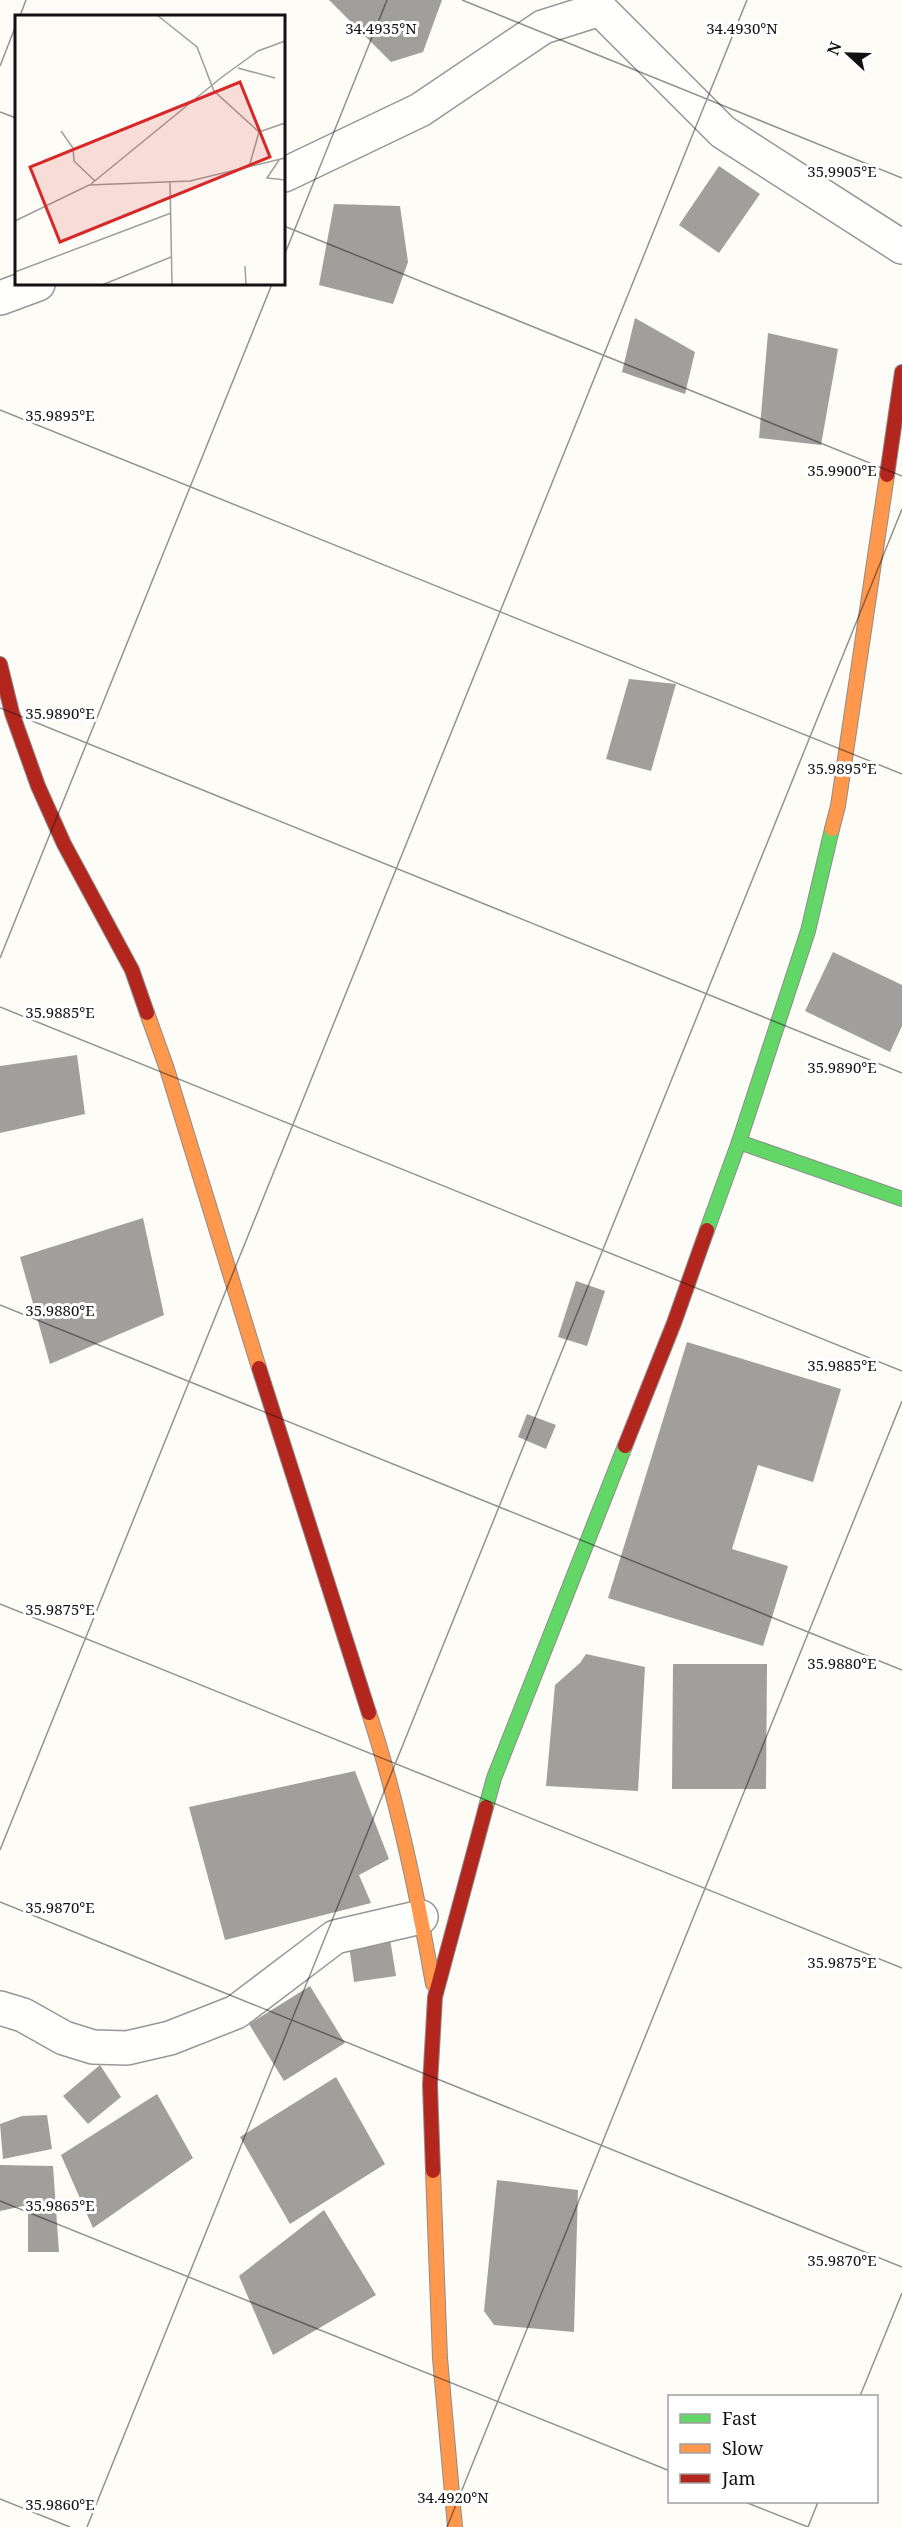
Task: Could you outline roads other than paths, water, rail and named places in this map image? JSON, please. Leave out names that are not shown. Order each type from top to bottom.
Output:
[{"type":"street","points":[[285,175],[420,110],[543,27],[600,5],[723,132],[902,247]]},
{"type":"street","points":[[0,298],[35,285]]},
{"type":"street","points":[[455,2527],[440,2358],[432,2161],[430,2085],[435,1997],[461,1893],[494,1778],[674,1323],[739,1142],[808,931],[838,806],[902,372]]},
{"type":"street","points":[[0,664],[12,713],[38,786],[64,844],[132,970],[167,1070],[222,1254],[386,1764],[421,1917],[435,1997]]},
{"type":"street","points":[[739,1142],[902,1200]]},
{"type":"street","points":[[0,2008],[23,2015],[64,2038],[93,2047],[127,2048],[170,2038],[236,2012],[335,1937],[421,1917]]}]
